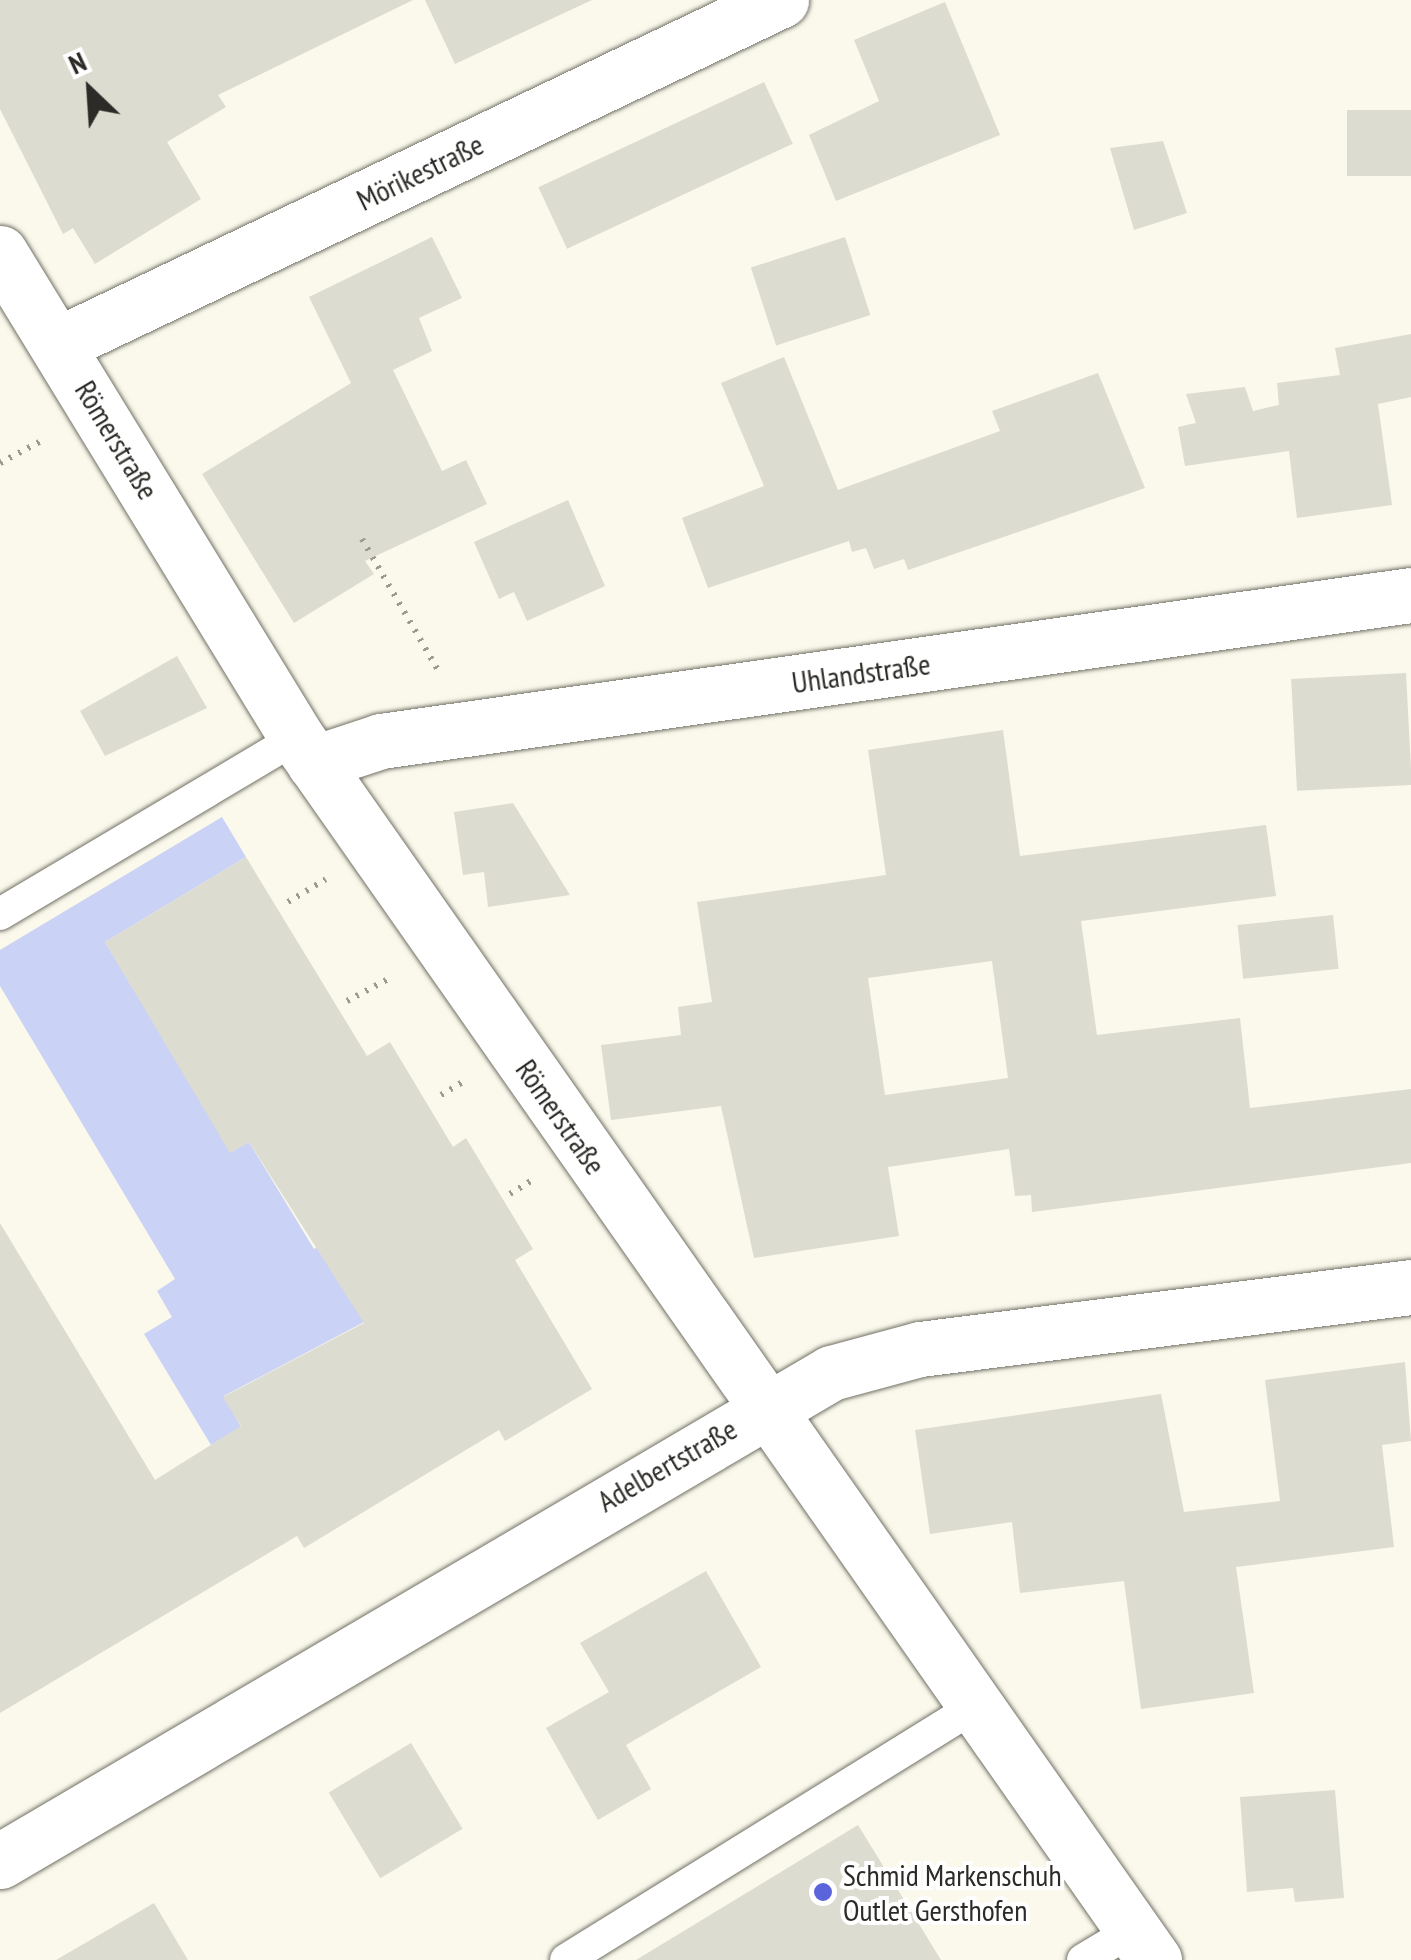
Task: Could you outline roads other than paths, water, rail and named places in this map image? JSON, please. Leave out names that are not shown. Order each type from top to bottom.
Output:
[{"type":"street","name":"Mörikestraße","points":[[59,344],[781,0]]},
{"type":"street","name":"Römerstraße","points":[[0,253],[305,750],[1143,1945]]},
{"type":"street","name":"Uhlandstraße","points":[[305,750],[1411,595]]},
{"type":"street","name":"Adelbertstraße","points":[[0,1861],[831,1372],[920,1348],[1411,1287]]},
{"type":"lane","points":[[0,914],[305,750]]},
{"type":"lane","points":[[566,1960],[974,1706]]},
{"type":"lane","points":[[1082,1960],[1143,1945]]},
{"type":"place","name":"Schmid Markenschuh Outlet Gersthofen","points":[[823,1892]]}]
